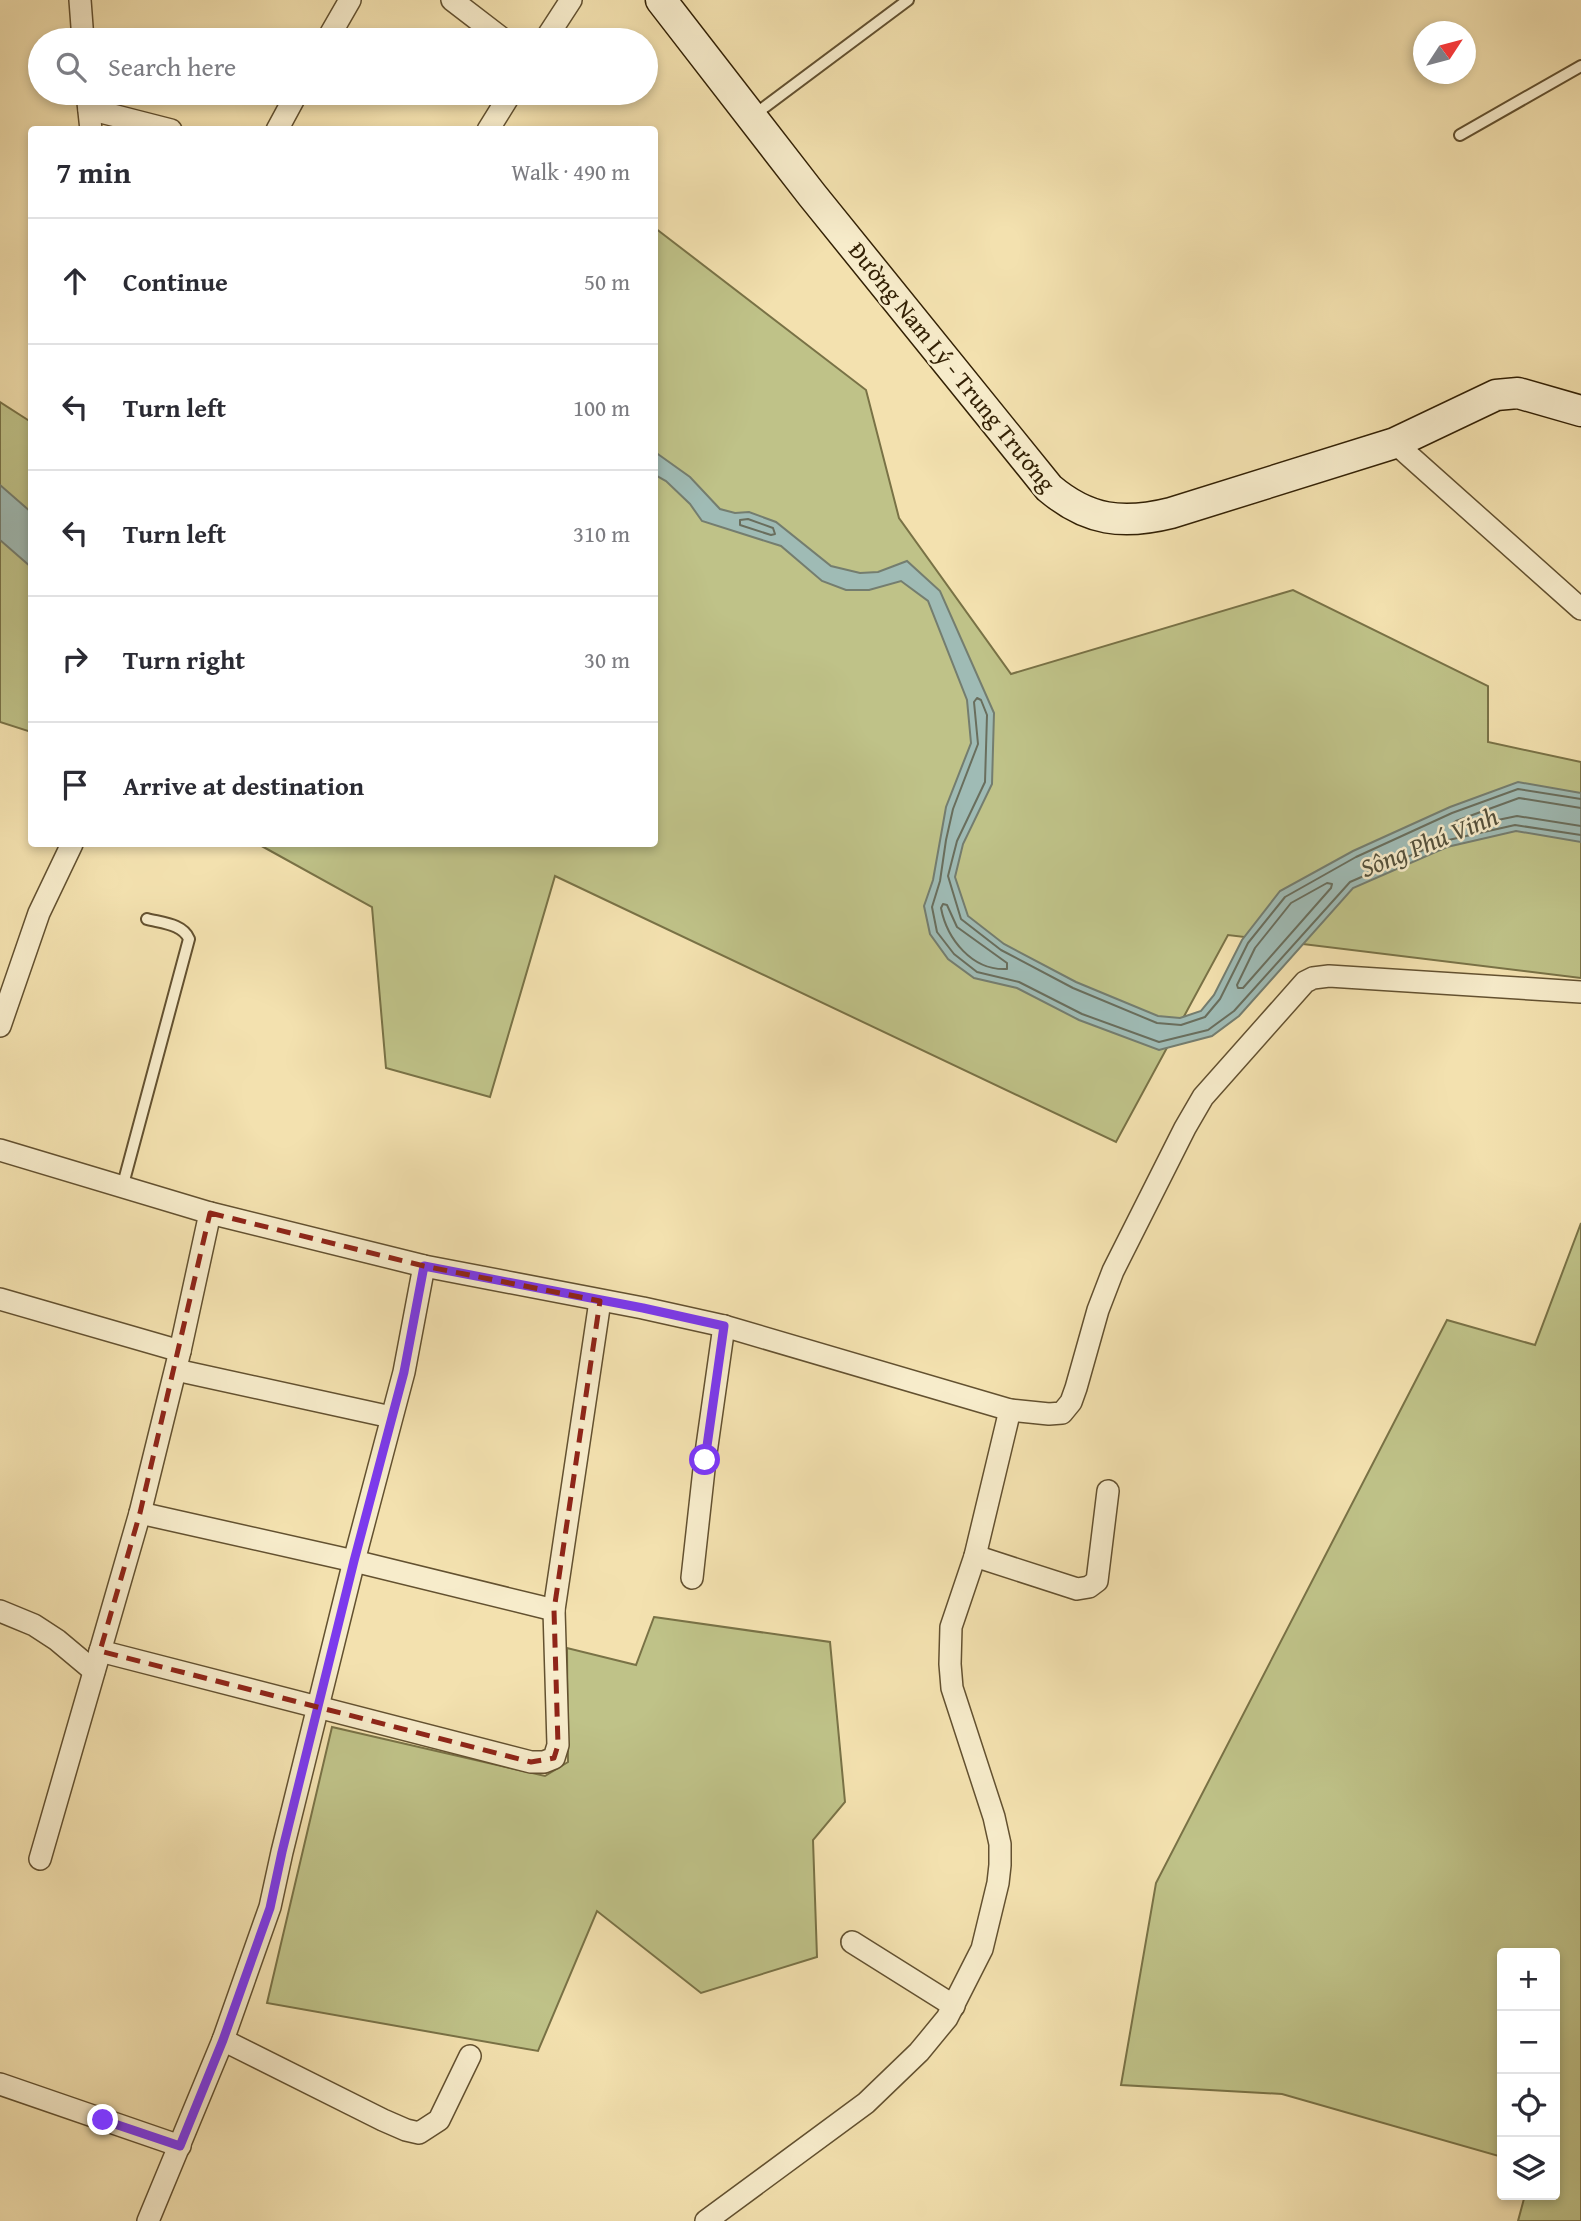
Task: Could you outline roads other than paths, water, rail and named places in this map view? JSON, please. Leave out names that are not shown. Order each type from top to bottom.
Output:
[{"type":"main road","name":"Đường Nam Lý - Trung Trương","points":[[661,0],[830,217],[1049,488],[1075,508],[1120,520],[1154,517],[1395,443],[1496,395],[1518,393],[1581,411]]},
{"type":"street","points":[[80,0],[82,28]]},
{"type":"street","points":[[334,28],[350,0]]},
{"type":"street","points":[[453,0],[489,28]]},
{"type":"street","points":[[553,28],[571,0]]},
{"type":"street","points":[[278,126],[290,105]]},
{"type":"street","points":[[490,126],[504,105]]},
{"type":"street","points":[[89,111],[153,126]]},
{"type":"street","points":[[1395,443],[1581,609]]},
{"type":"street","points":[[0,1026],[39,913],[71,847]]},
{"type":"street","points":[[0,1150],[210,1213],[424,1266],[724,1326],[1010,1410],[1062,1413],[1071,1402],[1098,1310],[1113,1271],[1185,1128],[1203,1097],[1305,982],[1329,976],[1581,992]]},
{"type":"street","points":[[40,1858],[140,1513],[178,1361],[210,1213]]},
{"type":"street","points":[[148,2221],[223,2040],[270,1908],[412,1336],[424,1266]]},
{"type":"street","points":[[0,1299],[178,1361],[391,1417]]},
{"type":"street","points":[[0,1611],[34,1625],[97,1661],[318,1708],[531,1762],[544,1762],[554,1758],[558,1745],[554,1610],[600,1301]]},
{"type":"street","points":[[691,1578],[724,1326]]},
{"type":"street","points":[[706,2221],[866,2103],[919,2052],[947,2018],[982,1949],[1000,1865],[995,1817],[952,1688],[951,1627],[975,1556],[1010,1410]]},
{"type":"street","points":[[975,1556],[1077,1589],[1088,1587],[1097,1581],[1108,1491]]},
{"type":"street","points":[[140,1513],[554,1610]]},
{"type":"street","points":[[852,1942],[954,2006]]},
{"type":"street","points":[[223,2040],[383,2120],[419,2133],[439,2120],[470,2056]]},
{"type":"street","points":[[0,2084],[180,2146]]},
{"type":"lane","points":[[752,117],[908,0]]},
{"type":"lane","points":[[1460,135],[1581,66]]},
{"type":"lane","points":[[122,1188],[189,939],[181,928],[147,919]]},
{"type":"water","name":"Sông Phú Vinh","points":[[658,454],[690,477],[720,509],[735,513],[749,512],[776,522],[831,566],[860,573],[878,572],[907,561],[940,591],[994,713],[992,784],[963,844],[955,877],[968,916],[1004,944],[1076,982],[1158,1016],[1180,1018],[1201,1011],[1214,995],[1242,940],[1280,891],[1353,851],[1450,807],[1518,782],[1581,793],[1581,842],[1516,831],[1447,847],[1353,888],[1239,1016],[1212,1036],[1159,1050],[1079,1020],[1017,988],[974,978],[948,959],[930,934],[924,906],[933,880],[946,807],[971,743],[967,700],[928,601],[901,581],[869,590],[846,590],[822,581],[781,546],[702,521],[690,504],[658,477]]},
{"type":"water","points":[[0,485],[28,509],[28,564],[0,540]]}]
